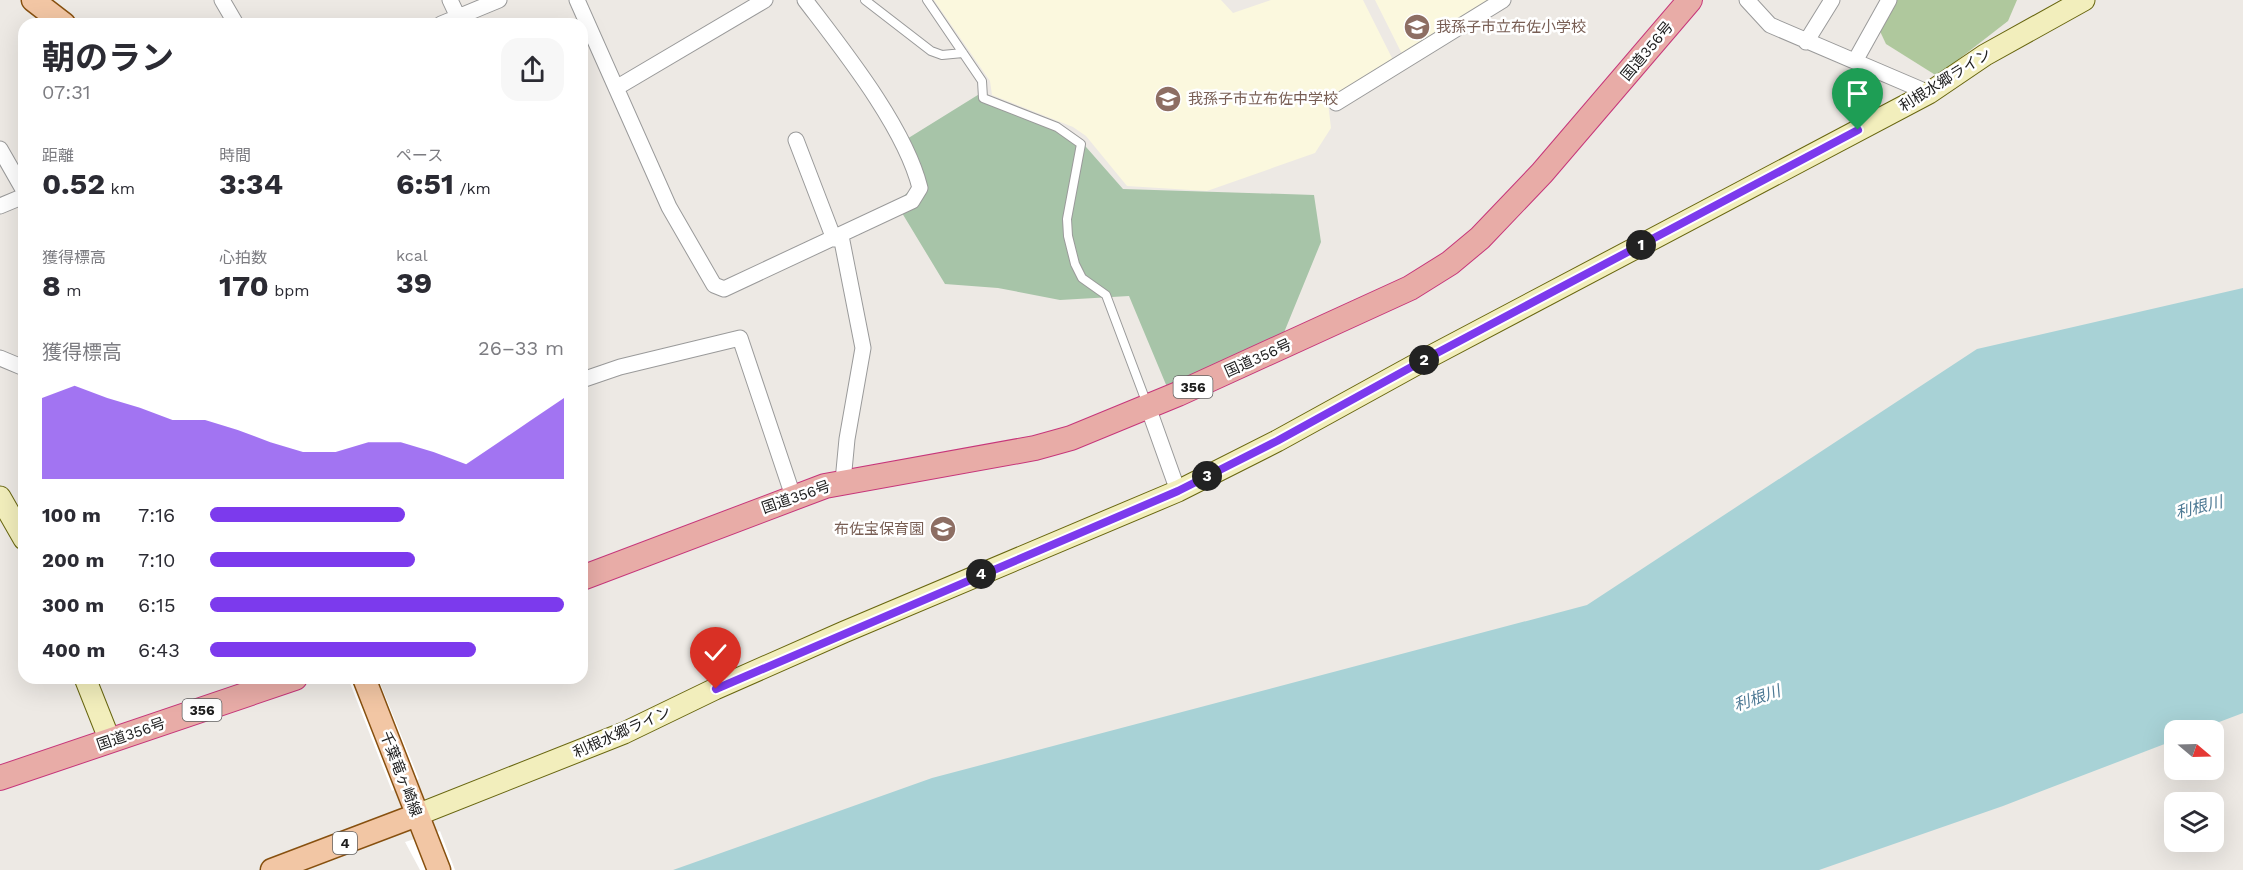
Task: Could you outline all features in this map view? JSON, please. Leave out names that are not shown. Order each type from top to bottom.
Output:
[{"type":"highway","name":"国道356号","points":[[588,576],[793,496],[843,481],[1035,448],[1071,438],[1148,407],[1410,288],[1450,263],[1480,238],[1542,173],[1690,0]]},
{"type":"highway","name":"国道356号","points":[[0,778],[277,684]]},
{"type":"main road","points":[[33,0],[56,18]]},
{"type":"main road","name":"利根水郷ライン","points":[[272,870],[421,825],[812,646],[1178,491],[1277,441],[1435,354],[1929,93],[1985,55],[2084,0]]},
{"type":"main road","points":[[0,496],[18,528]]},
{"type":"main road","points":[[87,684],[110,741]]},
{"type":"main road","name":"千葉竜ヶ崎線","points":[[366,684],[439,870]]},
{"type":"street","points":[[222,0],[232,18]]},
{"type":"street","points":[[450,0],[458,17],[499,0]]},
{"type":"street","points":[[577,0],[585,18]]},
{"type":"street","points":[[616,88],[765,0]]},
{"type":"street","points":[[588,25],[669,207],[714,285],[724,289],[912,201],[920,188],[915,169],[886,114],[805,0]]},
{"type":"street","points":[[1336,103],[1503,0]]},
{"type":"street","points":[[1747,0],[1770,25],[1929,93]]},
{"type":"street","points":[[1806,42],[1832,0]]},
{"type":"street","points":[[1855,61],[1890,0]]},
{"type":"street","points":[[796,140],[837,237],[863,348],[847,439],[843,481]]},
{"type":"street","points":[[0,149],[18,180]]},
{"type":"street","points":[[0,206],[18,198]]},
{"type":"street","points":[[588,378],[620,367],[740,338],[793,496]]},
{"type":"street","points":[[0,358],[18,366]]},
{"type":"street","points":[[1148,407],[1178,491]]},
{"type":"lane","points":[[865,0],[931,51],[942,55],[963,53]]},
{"type":"lane","points":[[927,0],[982,81],[982,98],[1057,127],[1081,144],[1067,219],[1070,246],[1082,278],[1106,295],[1148,407]]},
{"type":"shaded area","name":"我孫子市立布佐中学校","points":[[934,0],[1221,0],[1233,13],[1271,0],[1363,0],[1394,62],[1328,103],[1331,128],[1315,153],[1207,191],[1127,186],[1086,136],[1073,127],[992,95],[990,81]]},
{"type":"shaded area","name":"我孫子市立布佐小学校","points":[[1375,0],[1489,0],[1402,54]]},
{"type":"green space","points":[[1891,0],[2017,0],[2008,21],[1937,76],[1886,44],[1878,27]]},
{"type":"green space","points":[[981,93],[1079,139],[1123,189],[1314,195],[1321,242],[1283,335],[1167,387],[1129,296],[1060,300],[998,288],[945,284],[896,203],[918,183],[902,142]]},
{"type":"water","name":"利根川","points":[[2243,288],[2243,713],[2224,720],[2164,720],[2164,744],[2003,806],[1819,870],[673,870],[932,778],[1587,605],[1977,349]]},
{"type":"pier","points":[[350,684],[380,684],[419,779],[392,791]]},
{"type":"pier","points":[[440,831],[455,870],[420,870],[405,842]]},
{"type":"place","name":"我孫子市立布佐小学校","points":[[1417,27]]},
{"type":"place","name":"我孫子市立布佐中学校","points":[[1168,99]]},
{"type":"place","name":"布佐宝保育園","points":[[943,529]]},
{"type":"route","points":[[716,689],[844,632],[1178,491],[1277,441],[1435,354],[1858,130]]}]
